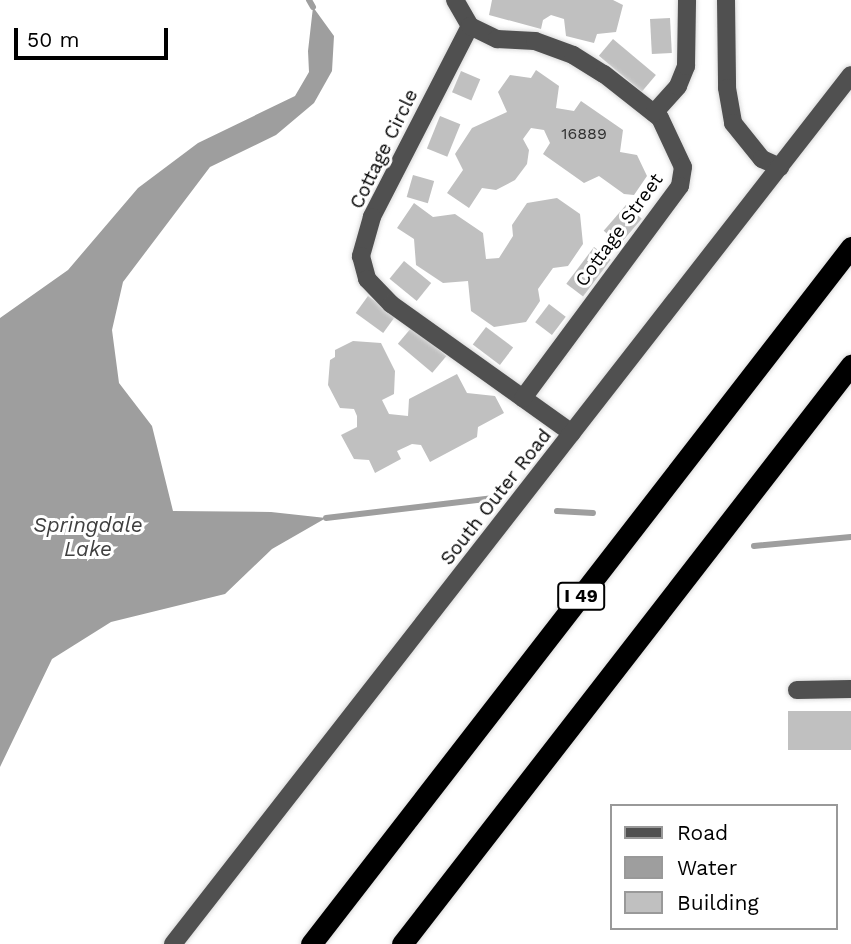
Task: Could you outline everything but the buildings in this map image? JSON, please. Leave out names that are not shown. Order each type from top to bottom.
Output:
[{"type":"highway","name":"I 49","points":[[311,944],[851,247]]},
{"type":"highway","points":[[402,944],[851,365]]},
{"type":"street","points":[[455,0],[470,26]]},
{"type":"street","points":[[654,113],[678,86],[686,66],[687,0]]},
{"type":"street","points":[[726,0],[727,88],[733,123],[762,159],[780,167]]},
{"type":"street","name":"Cottage Street","points":[[470,26],[497,39],[535,41],[573,55],[660,118],[683,167],[680,186],[523,398]]},
{"type":"street","name":"Cottage Circle","points":[[470,26],[372,217],[361,256],[367,279],[391,304],[572,433]]},
{"type":"street","name":"South Outer Road","points":[[173,944],[851,75]]},
{"type":"street","points":[[797,690],[851,689]]},
{"type":"water","name":"Springdale Lake","points":[[313,7],[334,36],[332,71],[314,103],[276,135],[210,167],[123,282],[112,330],[119,383],[152,426],[173,511],[271,512],[326,518],[272,549],[225,594],[111,622],[52,659],[0,767],[0,318],[68,270],[138,188],[198,143],[295,96],[309,72],[308,51]]},
{"type":"waterway","points":[[309,0],[313,7]]},
{"type":"waterway","points":[[326,518],[494,498]]},
{"type":"waterway","points":[[557,511],[593,513]]},
{"type":"waterway","points":[[754,546],[851,537]]}]
